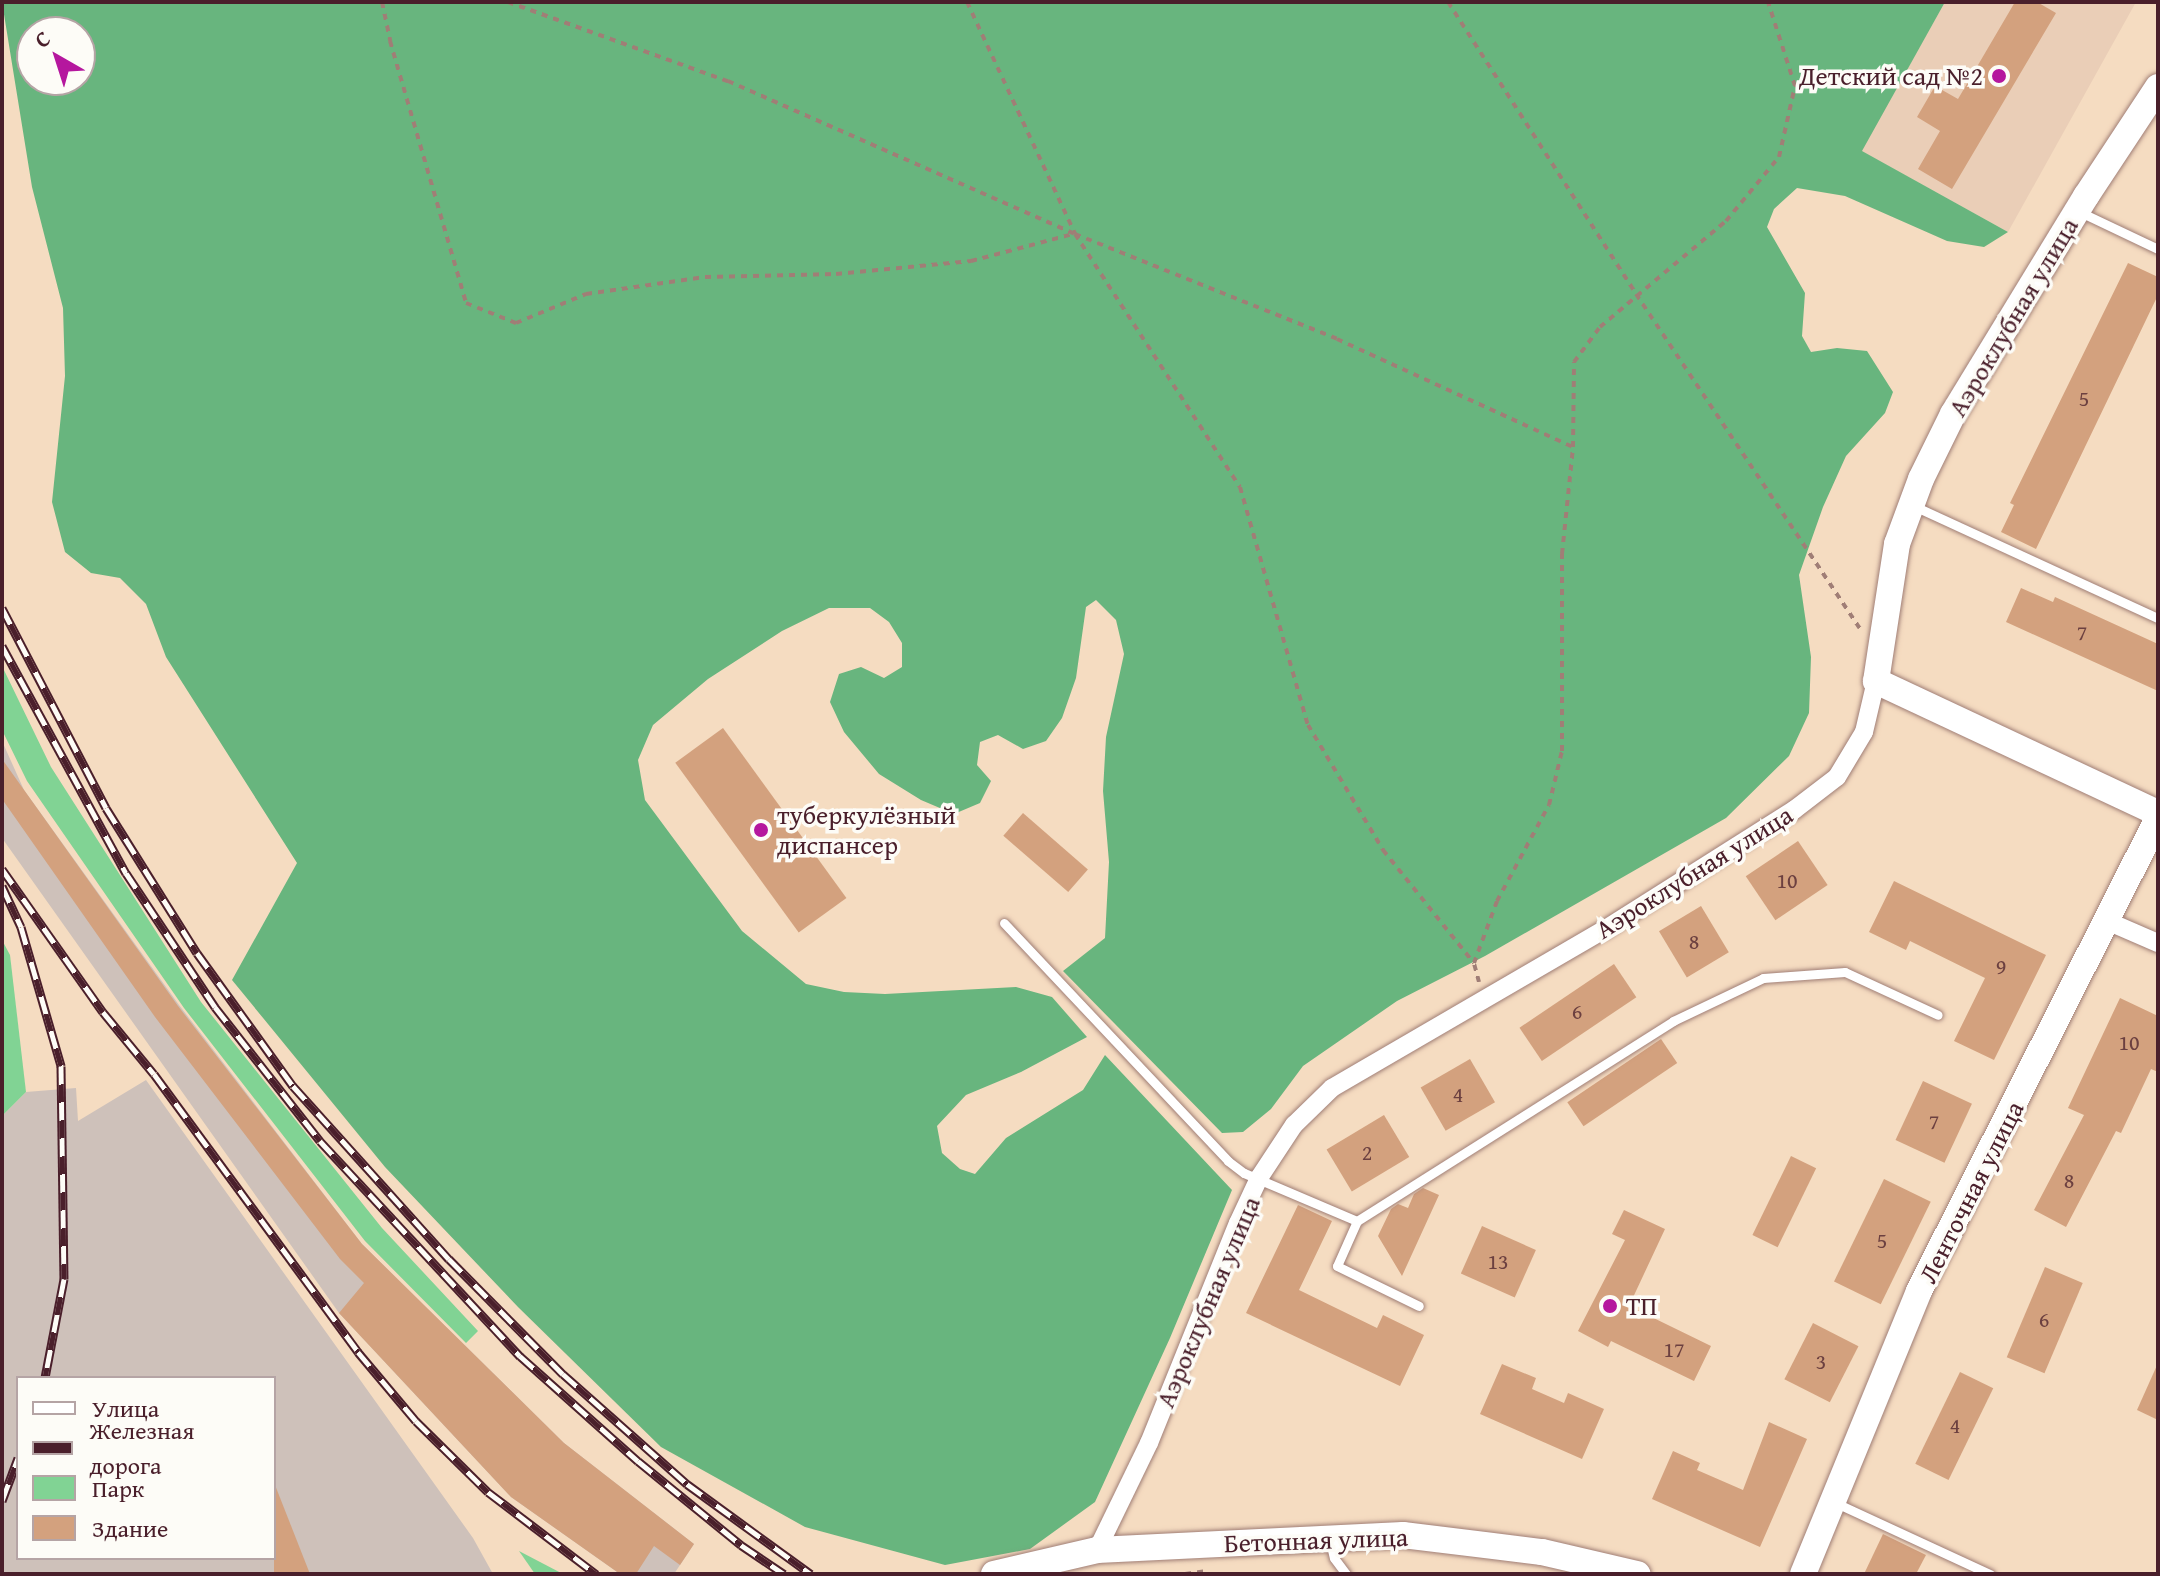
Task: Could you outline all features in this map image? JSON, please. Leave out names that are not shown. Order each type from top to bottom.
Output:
[{"type":"street","name":"Аэроклубная улица","points":[[1097,1550],[1149,1443],[1259,1178],[1294,1125],[1332,1088],[1604,930],[1794,810],[1837,777],[1864,732],[1878,671],[1897,544],[1911,505],[1953,414],[2077,210],[2158,87]]},
{"type":"street","points":[[1878,671],[2158,816]]},
{"type":"street","name":"Ленточная улица","points":[[1803,1574],[1919,1291],[2031,1075],[2158,816]]},
{"type":"street","points":[[2105,920],[2158,943]]},
{"type":"street","name":"Бетонная улица","points":[[994,1574],[1097,1550],[1403,1535],[1470,1541],[1552,1554],[1637,1574]]},
{"type":"lane","points":[[2077,210],[2158,249]]},
{"type":"lane","points":[[1911,505],[2158,618]]},
{"type":"lane","points":[[1004,923],[1228,1161],[1357,1221]]},
{"type":"lane","points":[[1419,1306],[1337,1266],[1357,1221],[1673,1021],[1763,978],[1845,972],[1938,1015]]},
{"type":"lane","points":[[1833,1501],[1990,1574]]},
{"type":"lane","points":[[1329,1538],[1334,1558],[1346,1574]]},
{"type":"path","points":[[382,2],[390,41],[466,303],[516,323],[586,294],[705,277],[836,274],[971,261],[1075,234]]},
{"type":"path","points":[[508,2],[728,81],[1075,234],[1337,339],[1573,447]]},
{"type":"path","points":[[967,2],[1075,234],[1240,487],[1308,725],[1383,850],[1474,963],[1483,999]]},
{"type":"path","points":[[1448,2],[1878,671]]},
{"type":"path","points":[[1474,963],[1497,901],[1549,805],[1562,751],[1562,554],[1573,447],[1574,362],[1600,327],[1726,221],[1779,157],[1795,86],[1768,2]]},
{"type":"shaded area","name":"Детский сад №2","points":[[1945,2],[2136,2],[2008,232],[1861,151]]},
{"type":"shaded area","points":[[2,741],[24,790],[179,1005],[362,1244],[564,1443],[694,1544],[674,1574],[620,1574],[511,1497],[339,1313],[2,838]]},
{"type":"shaded area","points":[[146,1080],[473,1538],[493,1574],[2,1574],[2,1116],[26,1092],[76,1088],[78,1121]]},
{"type":"green space","points":[[2,2],[1945,2],[1862,151],[2008,232],[1984,247],[1947,241],[1845,196],[1797,188],[1774,209],[1767,227],[1805,293],[1802,336],[1811,352],[1837,348],[1867,351],[1893,392],[1885,413],[1846,456],[1823,507],[1799,575],[1811,657],[1809,713],[1789,756],[1726,818],[1485,956],[1397,1001],[1303,1066],[1271,1109],[1243,1132],[1222,1133],[1063,971],[1105,938],[1109,862],[1103,791],[1106,737],[1124,654],[1116,620],[1096,600],[1086,607],[1076,678],[1062,718],[1046,741],[1023,749],[998,735],[980,742],[977,765],[991,781],[980,803],[954,814],[921,800],[879,774],[844,732],[830,702],[839,674],[861,667],[884,678],[902,667],[902,643],[889,622],[870,608],[829,608],[782,631],[708,679],[653,725],[638,760],[645,800],[742,931],[806,984],[844,992],[885,994],[1016,987],[1052,997],[1087,1037],[1021,1072],[966,1095],[937,1126],[942,1153],[960,1169],[975,1174],[1006,1138],[1083,1090],[1105,1055],[1232,1190],[1170,1338],[1095,1502],[1030,1549],[945,1565],[805,1527],[661,1447],[518,1307],[385,1167],[232,980],[297,863],[166,657],[146,604],[120,578],[91,573],[65,552],[52,502],[65,376],[63,308],[32,187],[17,96],[96,96],[96,16],[16,16],[16,88]]},
{"type":"green space","points":[[2,666],[51,767],[201,1002],[382,1228],[478,1331],[466,1343],[365,1241],[184,1008],[27,781],[2,730]]},
{"type":"green space","points":[[2,940],[10,955],[26,1092],[2,1116]]},
{"type":"green space","points":[[519,1551],[563,1574],[535,1574]]},
{"type":"building","points":[[2015,2],[2037,2],[2056,13],[1952,189],[1918,169],[1940,131],[1917,117],[1935,86],[1958,99]]},
{"type":"building","points":[[2128,263],[2158,277],[2158,295],[2036,549],[2001,532],[2014,505],[2010,503]]},
{"type":"building","points":[[2021,588],[2053,602],[2055,597],[2158,644],[2158,691],[2006,622]]},
{"type":"building","name":"туберкулёзный диспансер","points":[[723,728],[846,898],[799,933],[675,763]]},
{"type":"building","points":[[2,759],[178,1006],[362,1244],[564,1443],[694,1544],[680,1565],[654,1546],[636,1574],[620,1574],[511,1497],[339,1313],[364,1283],[340,1259],[155,1017],[2,799]]},
{"type":"building","name":"туберкулёзный диспансер","points":[[1023,813],[1088,869],[1068,892],[1003,836]]},
{"type":"building","points":[[1798,841],[1828,885],[1775,920],[1746,876]]},
{"type":"building","points":[[1894,881],[2046,955],[1994,1060],[1954,1041],[1985,978],[1910,941],[1906,950],[1869,932]]},
{"type":"building","points":[[1701,906],[1729,952],[1687,978],[1659,931]]},
{"type":"building","points":[[1614,964],[1636,997],[1542,1061],[1519,1028]]},
{"type":"building","points":[[2120,998],[2158,1016],[2158,1072],[2151,1069],[2121,1133],[2116,1131],[2066,1227],[2034,1210],[2084,1115],[2068,1108]]},
{"type":"building","points":[[1661,1039],[1677,1063],[1584,1126],[1567,1102]]},
{"type":"building","points":[[1470,1059],[1495,1102],[1446,1131],[1421,1088]]},
{"type":"building","points":[[1923,1081],[1972,1104],[1944,1163],[1896,1140]]},
{"type":"building","points":[[1384,1115],[1409,1157],[1352,1192],[1327,1150]]},
{"type":"building","points":[[1791,1156],[1816,1168],[1778,1247],[1752,1235]]},
{"type":"building","points":[[1884,1179],[1931,1202],[1881,1304],[1834,1281]]},
{"type":"building","points":[[1423,1188],[1439,1195],[1402,1276],[1378,1236],[1391,1209],[1398,1204],[1408,1208],[1414,1194]]},
{"type":"building","points":[[1298,1205],[1332,1221],[1299,1290],[1377,1328],[1383,1315],[1424,1335],[1400,1386],[1246,1313]]},
{"type":"building","points":[[1624,1210],[1665,1229],[1629,1306],[1711,1346],[1694,1381],[1611,1341],[1608,1347],[1578,1331],[1625,1240],[1612,1234]]},
{"type":"building","points":[[1482,1226],[1536,1250],[1515,1298],[1461,1274]]},
{"type":"building","points":[[2045,1267],[2083,1283],[2044,1373],[2007,1357]]},
{"type":"building","points":[[1813,1323],[1858,1346],[1830,1402],[1784,1379]]},
{"type":"building","points":[[2158,1363],[2158,1420],[2137,1410]]},
{"type":"building","points":[[1502,1364],[1536,1378],[1532,1389],[1564,1403],[1568,1393],[1604,1409],[1582,1459],[1480,1414]]},
{"type":"building","points":[[1960,1372],[1993,1388],[1949,1480],[1915,1464]]},
{"type":"building","points":[[1769,1422],[1807,1439],[1760,1547],[1652,1499],[1673,1451],[1700,1463],[1697,1470],[1743,1490]]},
{"type":"building","points":[[276,1488],[310,1574],[274,1574],[276,1560]]},
{"type":"building","points":[[1883,1534],[1926,1555],[1916,1574],[1864,1574]]},
{"type":"railway","points":[[2,608],[106,808],[197,953],[293,1086],[449,1259],[563,1374],[687,1484],[811,1574]]},
{"type":"railway","points":[[2,646],[126,873],[215,1007],[320,1141],[520,1356],[638,1461],[741,1545],[784,1574]]},
{"type":"railway","points":[[2,869],[103,1012],[154,1074],[358,1352],[416,1421],[488,1492],[596,1574]]},
{"type":"railway","points":[[2,886],[21,927],[61,1066],[64,1279],[45,1376]]},
{"type":"railway","points":[[2,1501],[16,1463]]},
{"type":"place","name":"Детский сад №2","points":[[1999,76]]},
{"type":"place","name":"туберкулёзный диспансер","points":[[761,830]]},
{"type":"place","name":"ТП","points":[[1610,1306]]}]
